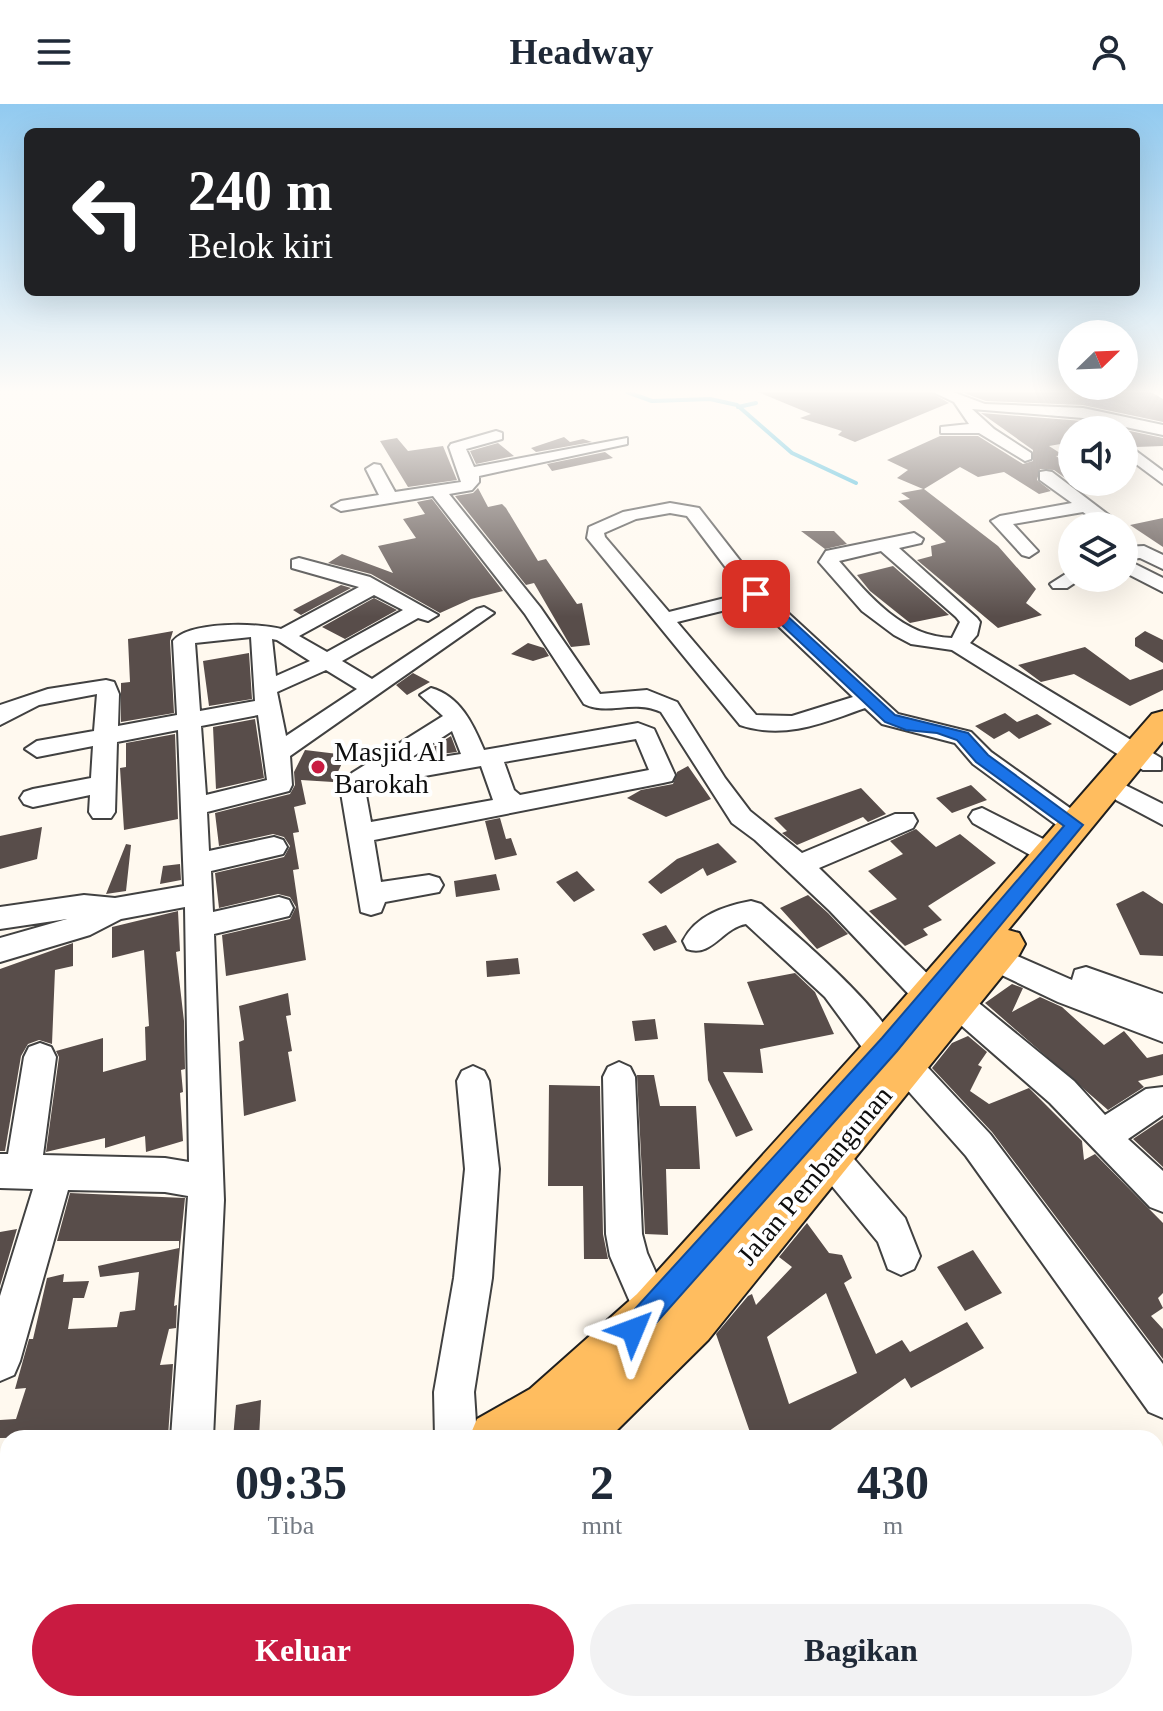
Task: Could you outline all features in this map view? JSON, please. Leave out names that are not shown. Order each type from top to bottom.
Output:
[{"type":"main road","name":"Jalan Pembangunan","points":[[510,1430],[549,1408],[654,1311],[895,1059],[988,946],[1125,794],[1150,756],[1163,721]]},
{"type":"main road","name":"Jalan Pembangunan","points":[[988,946],[1062,840],[1150,756]]},
{"type":"main road","name":"Jalan Pembangunan","points":[[579,1430],[690,1322],[830,1157],[895,1059]]},
{"type":"street","points":[[341,506],[469,484],[466,467]]},
{"type":"street","points":[[469,474],[501,467]]},
{"type":"street","points":[[374,469],[389,497]]},
{"type":"street","points":[[1046,476],[1095,512]]},
{"type":"street","points":[[437,490],[533,611],[592,699],[654,699],[669,707],[741,817],[799,865],[944,1000],[1062,1092],[1163,1195]]},
{"type":"street","points":[[1029,551],[1000,521],[1087,506]]},
{"type":"street","points":[[868,699],[778,726],[762,727],[748,720],[596,538],[595,531],[642,514],[672,508],[687,509],[700,519],[759,596],[868,699],[898,723],[939,728],[963,737],[1062,840]]},
{"type":"street","points":[[885,545],[970,622],[967,635],[957,644],[942,646],[914,640],[899,631],[839,573],[822,552],[914,539]]},
{"type":"street","points":[[1138,554],[1163,563]]},
{"type":"street","points":[[37,749],[189,722],[268,697],[325,662],[422,613],[346,575],[299,564]]},
{"type":"street","points":[[1138,572],[1163,586]]},
{"type":"street","points":[[272,633],[374,587]]},
{"type":"street","points":[[664,619],[759,596]]},
{"type":"street","points":[[278,753],[484,613]]},
{"type":"street","points":[[192,1430],[206,1182],[200,863],[193,807],[186,638],[241,629],[272,633],[372,688]]},
{"type":"street","points":[[193,807],[280,785],[268,697],[272,633]]},
{"type":"street","points":[[957,644],[1150,756]]},
{"type":"street","points":[[0,718],[8,707],[106,687],[107,737],[102,812]]},
{"type":"street","points":[[431,695],[448,704],[503,795],[516,805]]},
{"type":"street","points":[[429,885],[370,899],[352,787],[457,717]]},
{"type":"street","points":[[361,779],[638,731],[645,733],[663,773],[660,777],[361,833]]},
{"type":"street","points":[[649,740],[685,734]]},
{"type":"street","points":[[33,798],[104,784]]},
{"type":"street","points":[[1125,794],[1163,816]]},
{"type":"street","points":[[982,817],[1062,840]]},
{"type":"street","points":[[799,865],[904,821]]},
{"type":"street","points":[[200,863],[274,847]]},
{"type":"street","points":[[0,918],[84,906],[115,909],[200,894]]},
{"type":"street","points":[[201,926],[279,908]]},
{"type":"street","points":[[0,950],[80,927],[115,909]]},
{"type":"street","points":[[697,941],[728,916],[751,912],[836,988],[895,1059],[978,1145],[1163,1398]]},
{"type":"street","points":[[988,946],[1163,1029]]},
{"type":"street","points":[[1072,984],[1163,1007]]},
{"type":"street","points":[[4,1339],[40,1057]]},
{"type":"street","points":[[619,1077],[624,1234],[629,1256],[654,1311]]},
{"type":"street","points":[[456,1430],[454,1392],[473,1278],[482,1169],[473,1081]]},
{"type":"street","points":[[1104,1135],[1158,1100]]},
{"type":"street","points":[[830,1157],[892,1231],[901,1256]]},
{"type":"street","points":[[26,1171],[165,1175],[206,1182]]},
{"type":"building","points":[[396,467],[452,467],[457,480],[408,487]]},
{"type":"building","points":[[549,467],[571,467],[552,471]]},
{"type":"building","points":[[902,467],[1058,467],[1058,473],[1040,469],[1037,480],[1051,491],[1039,494],[1004,472],[978,477],[960,467],[924,489],[998,546],[1036,589],[1026,603],[1042,615],[998,628],[917,560],[932,556],[931,546],[946,542],[898,501],[910,499],[901,493],[923,489],[897,478],[908,470]]},
{"type":"building","points":[[478,488],[488,507],[502,504],[506,508],[538,561],[546,559],[577,604],[582,603],[590,645],[571,647],[534,583],[526,585],[455,496],[473,493]]},
{"type":"building","points":[[432,499],[503,591],[471,599],[440,613],[371,574],[328,563],[342,554],[393,573],[378,546],[416,538],[403,519],[425,514],[417,502]]},
{"type":"building","points":[[1163,518],[1163,547],[1138,530],[1138,523]]},
{"type":"building","points":[[801,531],[834,531],[847,544],[825,549]]},
{"type":"building","points":[[893,566],[949,615],[910,623],[870,591],[857,575]]},
{"type":"building","points":[[341,585],[351,588],[301,615],[293,610]]},
{"type":"building","points":[[374,598],[397,610],[345,639],[322,627]]},
{"type":"building","points":[[173,631],[170,641],[174,713],[121,722],[121,683],[130,682],[128,639]]},
{"type":"building","points":[[1145,631],[1163,640],[1163,663],[1135,646],[1135,638]]},
{"type":"building","points":[[528,643],[544,648],[549,656],[533,661],[511,654]]},
{"type":"building","points":[[1085,647],[1130,680],[1163,669],[1163,690],[1130,706],[1074,674],[1041,682],[1018,665]]},
{"type":"building","points":[[249,653],[252,699],[209,706],[203,661]]},
{"type":"building","points":[[413,673],[430,682],[407,695],[396,685]]},
{"type":"building","points":[[1005,713],[1017,722],[1037,714],[1052,724],[1019,739],[1009,731],[994,739],[975,726]]},
{"type":"building","points":[[255,719],[264,778],[216,789],[213,727]]},
{"type":"building","points":[[175,734],[178,819],[124,830],[120,768],[126,767],[126,743]]},
{"type":"building","points":[[451,736],[457,752],[425,756],[427,751]]},
{"type":"building","points":[[305,750],[346,755],[333,782],[301,780],[306,804],[294,807],[299,832],[293,833],[299,869],[293,870],[306,960],[226,976],[222,935],[290,919],[296,907],[290,897],[278,894],[219,908],[215,873],[284,857],[290,846],[284,837],[273,834],[219,846],[215,813],[290,794],[295,785],[294,772]]},
{"type":"building","points":[[688,766],[711,799],[666,817],[627,798],[641,790],[673,784],[677,772]]},
{"type":"building","points":[[971,785],[987,800],[952,813],[936,798]]},
{"type":"building","points":[[861,788],[886,814],[868,822],[863,817],[797,845],[782,833],[787,831],[774,818]]},
{"type":"building","points":[[500,818],[506,839],[511,838],[517,855],[495,860],[485,821]]},
{"type":"building","points":[[42,827],[37,859],[0,869],[0,836]]},
{"type":"building","points":[[916,829],[936,847],[960,834],[996,863],[928,906],[942,920],[923,929],[928,935],[905,946],[869,911],[897,899],[868,871],[903,854],[890,841]]},
{"type":"building","points":[[718,843],[737,862],[707,876],[703,868],[661,894],[648,882],[677,859]]},
{"type":"building","points":[[126,844],[131,845],[126,891],[106,894]]},
{"type":"building","points":[[180,864],[181,880],[160,884],[163,866]]},
{"type":"building","points":[[577,871],[595,890],[574,902],[556,882]]},
{"type":"building","points":[[496,874],[500,890],[456,897],[454,881]]},
{"type":"building","points":[[1143,891],[1163,904],[1163,956],[1140,955],[1116,904]]},
{"type":"building","points":[[808,895],[848,934],[817,949],[780,908]]},
{"type":"building","points":[[178,911],[180,951],[176,952],[184,1021],[185,1069],[181,1070],[183,1092],[180,1093],[183,1141],[146,1152],[145,1136],[105,1148],[105,1138],[46,1152],[59,1057],[56,1051],[103,1038],[103,1072],[146,1060],[145,1027],[149,1026],[144,950],[112,958],[112,927]]},
{"type":"building","points":[[666,925],[677,942],[654,951],[642,934]]},
{"type":"building","points":[[73,943],[73,966],[55,970],[52,1044],[39,1040],[28,1044],[21,1056],[5,1151],[0,1151],[0,969]]},
{"type":"building","points":[[518,958],[520,974],[487,977],[486,961]]},
{"type":"building","points":[[795,973],[815,992],[834,1034],[760,1049],[763,1073],[723,1072],[753,1130],[736,1137],[708,1080],[704,1023],[764,1025],[747,982]]},
{"type":"building","points":[[1012,984],[1023,988],[1012,1012],[1040,997],[1062,1007],[1104,1045],[1124,1031],[1147,1058],[1163,1054],[1163,1075],[1138,1081],[1144,1087],[1108,1110],[985,1003]]},
{"type":"building","points":[[288,993],[291,1015],[286,1016],[292,1051],[288,1052],[296,1101],[244,1116],[239,1042],[244,1040],[239,1006]]},
{"type":"building","points":[[655,1019],[658,1039],[635,1041],[632,1021]]},
{"type":"building","points":[[968,1036],[987,1052],[978,1065],[982,1067],[970,1091],[989,1104],[1029,1088],[1082,1141],[1084,1160],[1095,1154],[1163,1223],[1163,1293],[1158,1298],[1163,1308],[1151,1316],[1163,1329],[1163,1359],[992,1132],[932,1068],[952,1043]]},
{"type":"building","points":[[637,1075],[654,1075],[660,1106],[696,1106],[700,1169],[666,1169],[668,1235],[645,1234]]},
{"type":"building","points":[[549,1085],[600,1086],[603,1234],[608,1259],[584,1259],[583,1186],[548,1186]]},
{"type":"building","points":[[1163,1119],[1163,1167],[1133,1139]]},
{"type":"building","points":[[70,1193],[185,1198],[174,1306],[177,1305],[176,1328],[169,1329],[160,1365],[173,1364],[168,1430],[0,1430],[0,1420],[16,1419],[26,1388],[15,1389],[29,1339],[33,1339],[47,1278],[64,1274],[63,1282],[89,1281],[84,1298],[73,1298],[68,1329],[117,1327],[120,1312],[135,1310],[139,1272],[100,1277],[98,1266],[179,1248],[179,1241],[57,1241]]},
{"type":"building","points":[[807,1223],[829,1253],[842,1255],[852,1278],[844,1283],[876,1354],[902,1340],[910,1352],[967,1322],[984,1348],[911,1388],[905,1378],[830,1430],[749,1430],[716,1334],[748,1296],[752,1294],[756,1305],[792,1267],[779,1257]],"holes":[[[826,1293],[857,1373],[789,1404],[767,1337]]]},
{"type":"building","points":[[17,1229],[0,1286],[0,1232]]},
{"type":"building","points":[[973,1250],[1002,1293],[965,1311],[937,1267]]},
{"type":"building","points":[[261,1400],[259,1430],[234,1430],[236,1405]]},
{"type":"waterway","points":[[822,467],[856,483]]},
{"type":"place","name":"Masjid Al Barokah","points":[[318,767]]},
{"type":"route","points":[[633,1330],[654,1311],[889,1044],[1075,825],[982,758],[963,737],[939,728],[906,725],[890,719],[756,594]]}]
